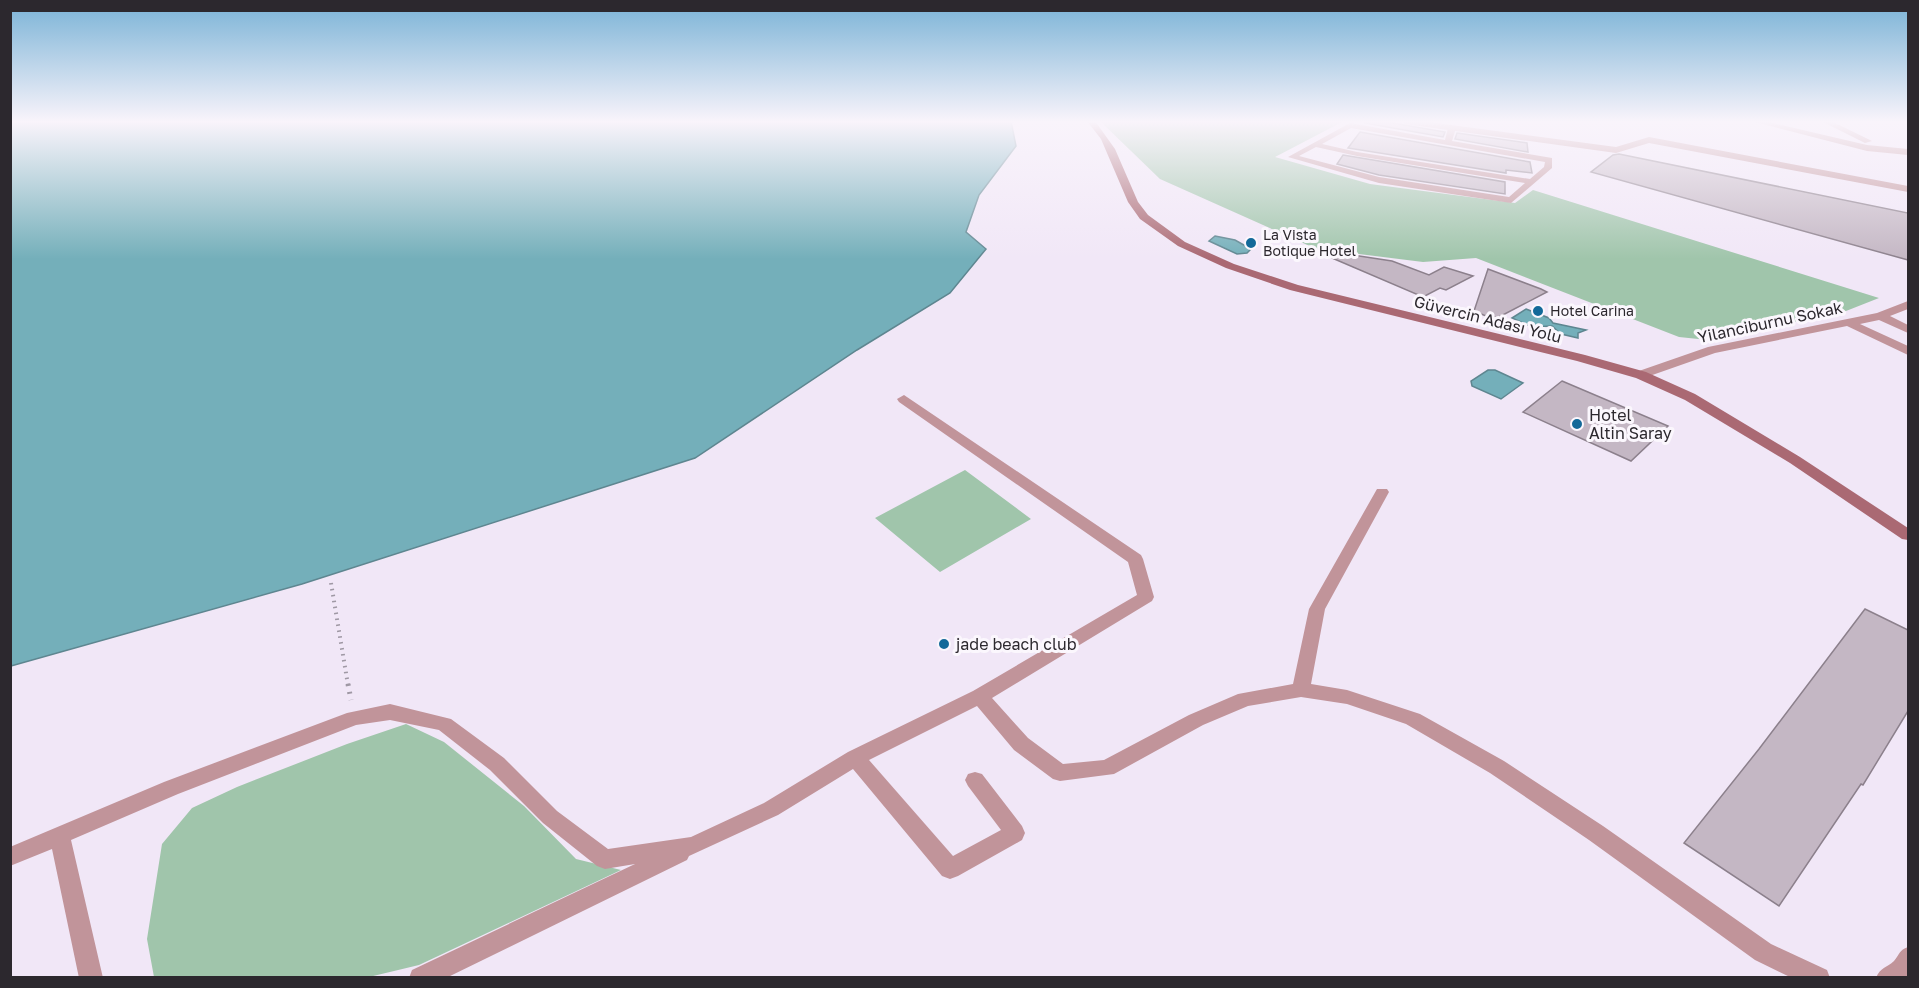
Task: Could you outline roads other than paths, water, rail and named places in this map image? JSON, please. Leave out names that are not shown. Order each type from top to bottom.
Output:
[{"type":"main road","name":"Güvercin Adası Yolu","points":[[1119,167],[1134,205],[1154,225],[1183,245],[1257,277],[1294,288],[1581,358],[1641,375],[1690,397],[1795,459],[1908,535]]},
{"type":"street","points":[[1792,167],[1908,189]]},
{"type":"street","name":"Yilanciburnu Sokak","points":[[1641,375],[1712,350],[1880,316],[1908,305]]},
{"type":"street","points":[[1880,316],[1908,329]]},
{"type":"street","points":[[1847,322],[1908,351]]},
{"type":"street","points":[[420,978],[771,809],[855,758],[980,696],[1146,597],[1136,559],[904,399]]},
{"type":"street","points":[[1301,690],[1317,609],[1382,492]]},
{"type":"street","points":[[980,696],[1021,744],[1060,773],[1107,768],[1196,720],[1245,699],[1301,690],[1347,697],[1413,719],[1497,767],[1596,833],[1763,952],[1819,978]]},
{"type":"street","points":[[10,857],[171,788],[354,718],[390,712],[444,724],[497,764],[550,817],[605,859],[693,846]]},
{"type":"street","points":[[855,758],[950,869],[1015,833],[975,780]]},
{"type":"street","points":[[60,836],[91,978]]},
{"type":"street","points":[[1887,978],[1902,969],[1908,958]]},
{"type":"lane","points":[[1330,167],[1379,180],[1511,200],[1548,167]]},
{"type":"lane","points":[[1439,167],[1532,182]]},
{"type":"lane","points":[[1478,167],[1510,172]]},
{"type":"water","points":[[11,167],[1000,167],[979,195],[966,232],[986,249],[950,293],[857,350],[695,458],[302,584],[11,666]]},
{"type":"water","points":[[1215,236],[1235,240],[1251,249],[1247,253],[1237,254],[1209,241]]},
{"type":"water","points":[[1526,309],[1549,318],[1553,323],[1586,330],[1578,333],[1578,338],[1561,334],[1552,326],[1532,327],[1512,318]]},
{"type":"water","points":[[1488,370],[1495,370],[1523,383],[1501,399],[1472,386],[1471,381]]},
{"type":"place","name":"La Vista Botique Hotel","points":[[1251,243]]},
{"type":"place","name":"Hotel Carina","points":[[1538,311]]},
{"type":"place","name":"Hotel Altin Saray","points":[[1577,424]]},
{"type":"place","name":"jade beach club","points":[[944,644]]}]
